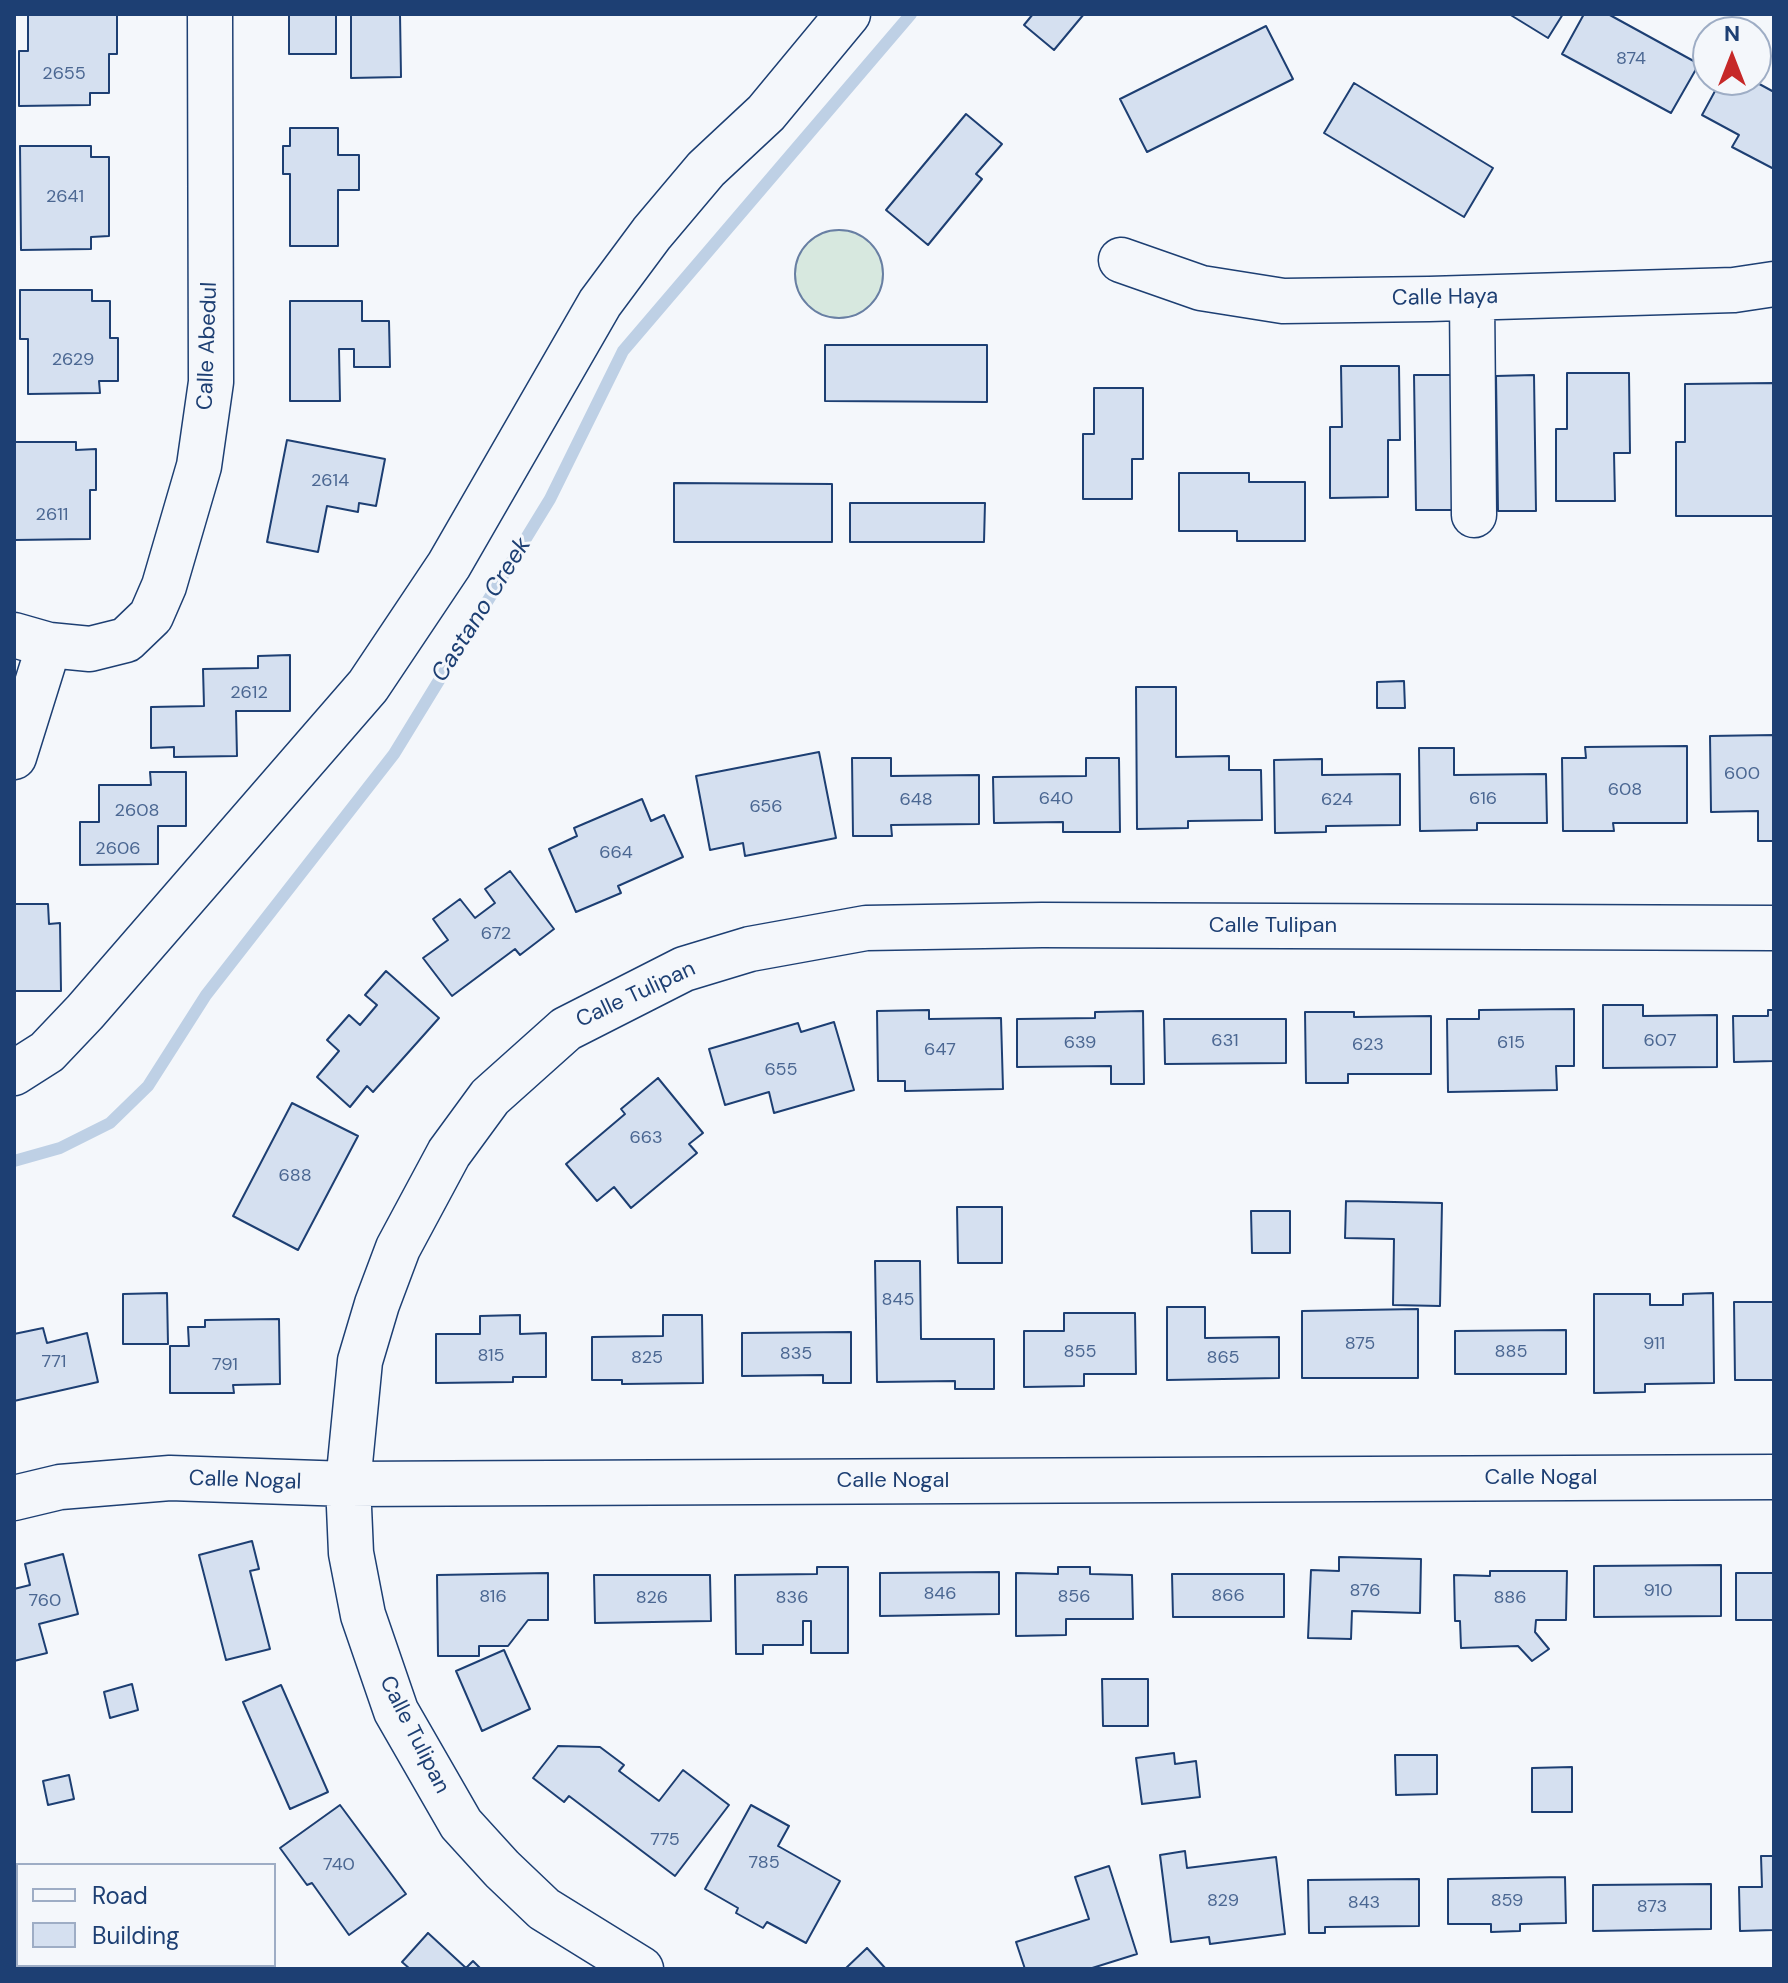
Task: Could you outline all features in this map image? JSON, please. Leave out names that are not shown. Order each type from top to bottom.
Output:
[{"type":"street","name":"Calle Abedul","points":[[31,640],[90,649],[126,640],[151,616],[164,586],[199,466],[211,382],[210,14]]},
{"type":"street","points":[[14,1073],[47,1052],[85,1012],[368,686],[449,565],[600,303],[652,233],[706,169],[766,113],[848,14]]},
{"type":"street","name":"Calle Haya","points":[[1121,260],[1201,288],[1283,301],[1734,290],[1774,284]]},
{"type":"street","points":[[1472,298],[1474,515]]},
{"type":"street","points":[[14,757],[31,640]]},
{"type":"street","name":"Calle Tulipan","points":[[641,1969],[544,1909],[461,1824],[396,1711],[363,1615],[351,1553],[348,1484],[360,1361],[377,1304],[398,1248],[449,1153],[490,1097],[566,1029],[684,969],[750,949],[866,928],[1058,925],[1774,928]]},
{"type":"street","name":"Calle Nogal","points":[[14,1498],[60,1487],[170,1478],[348,1484],[1774,1477]]},
{"type":"shaded area","points":[[839,230],[856,233],[870,243],[880,257],[883,274],[880,291],[870,305],[856,315],[839,318],[822,315],[808,305],[798,291],[795,274],[798,257],[808,243],[822,233]]},
{"type":"building","points":[[28,14],[117,14],[117,54],[109,54],[109,93],[90,93],[90,105],[19,106],[19,51],[28,51]]},
{"type":"building","points":[[289,14],[336,14],[336,54],[289,54]]},
{"type":"building","points":[[351,14],[400,14],[401,77],[351,78]]},
{"type":"building","points":[[1033,14],[1084,14],[1054,50],[1024,25]]},
{"type":"building","points":[[1509,14],[1563,14],[1548,38]]},
{"type":"building","points":[[1584,14],[1608,14],[1692,60],[1692,76],[1671,113],[1562,54]]},
{"type":"building","points":[[1266,26],[1293,79],[1147,152],[1120,99]]},
{"type":"building","points":[[1354,83],[1493,168],[1464,217],[1324,133]]},
{"type":"building","points":[[1774,92],[1774,169],[1732,147],[1739,135],[1702,115],[1712,96],[1772,96]]},
{"type":"building","points":[[966,114],[1002,144],[976,174],[982,179],[928,245],[886,210]]},
{"type":"building","points":[[290,128],[338,128],[338,155],[359,155],[359,190],[338,190],[338,246],[290,246],[290,174],[283,174],[283,146],[290,146]]},
{"type":"building","points":[[20,146],[91,146],[91,157],[109,157],[109,236],[91,237],[91,249],[21,250]]},
{"type":"building","points":[[20,290],[92,290],[92,301],[110,301],[110,338],[118,338],[118,381],[99,381],[100,393],[28,394],[28,339],[20,339]]},
{"type":"building","points":[[290,301],[362,301],[362,321],[389,321],[390,367],[354,367],[354,349],[339,349],[340,401],[290,401]]},
{"type":"building","points":[[825,345],[987,345],[987,402],[825,401]]},
{"type":"building","points":[[1341,366],[1399,366],[1400,440],[1388,440],[1388,497],[1330,498],[1330,427],[1342,427]]},
{"type":"building","points":[[1567,373],[1629,373],[1630,453],[1614,453],[1615,501],[1556,501],[1556,429],[1567,429]]},
{"type":"building","points":[[1414,375],[1452,375],[1454,510],[1416,510]]},
{"type":"building","points":[[1534,375],[1536,511],[1498,511],[1496,376]]},
{"type":"building","points":[[1774,383],[1774,516],[1676,516],[1676,442],[1685,442],[1685,384]]},
{"type":"building","points":[[1094,388],[1143,388],[1143,459],[1132,459],[1132,499],[1083,499],[1083,434],[1094,434]]},
{"type":"building","points":[[287,440],[385,459],[376,506],[359,503],[358,512],[327,506],[318,552],[267,542]]},
{"type":"building","points":[[14,442],[76,442],[76,450],[96,449],[96,490],[90,490],[90,539],[14,540]]},
{"type":"building","points":[[1179,473],[1249,473],[1249,482],[1305,482],[1305,541],[1237,541],[1237,531],[1179,531]]},
{"type":"building","points":[[674,483],[832,484],[832,542],[674,542]]},
{"type":"building","points":[[850,503],[985,503],[984,542],[850,542]]},
{"type":"building","points":[[290,655],[290,711],[236,711],[237,756],[174,757],[174,747],[151,748],[151,707],[204,706],[203,669],[258,668],[258,656]]},
{"type":"building","points":[[1404,681],[1405,708],[1377,708],[1377,682]]},
{"type":"building","points":[[1136,687],[1176,687],[1176,757],[1229,756],[1229,770],[1261,770],[1262,820],[1188,821],[1188,828],[1137,829]]},
{"type":"building","points":[[1774,735],[1774,841],[1758,841],[1758,811],[1711,812],[1710,736]]},
{"type":"building","points":[[1687,746],[1687,823],[1613,823],[1614,831],[1563,831],[1562,758],[1586,758],[1585,747]]},
{"type":"building","points":[[1419,748],[1454,748],[1454,775],[1546,774],[1547,823],[1477,823],[1477,830],[1420,831]]},
{"type":"building","points":[[819,752],[836,838],[745,856],[743,843],[710,850],[696,776]]},
{"type":"building","points":[[852,758],[891,758],[891,776],[979,775],[979,824],[891,825],[892,836],[853,836]]},
{"type":"building","points":[[1086,758],[1119,758],[1120,832],[1063,832],[1063,822],[994,823],[993,777],[1086,776]]},
{"type":"building","points":[[1322,759],[1322,775],[1400,774],[1400,825],[1326,826],[1326,832],[1275,833],[1274,760]]},
{"type":"building","points":[[150,772],[186,772],[186,826],[158,826],[158,864],[80,865],[80,822],[99,822],[99,785],[151,785]]},
{"type":"building","points":[[642,799],[651,821],[664,815],[683,857],[618,886],[621,893],[576,912],[549,849],[577,836],[574,828]]},
{"type":"building","points":[[510,871],[554,929],[520,955],[515,949],[452,996],[423,958],[448,940],[433,919],[460,899],[475,918],[495,903],[485,889]]},
{"type":"building","points":[[14,904],[48,904],[49,924],[60,923],[61,991],[14,991]]},
{"type":"building","points":[[386,971],[439,1018],[373,1092],[367,1086],[350,1107],[317,1077],[339,1051],[327,1040],[349,1015],[360,1025],[377,1005],[365,995]]},
{"type":"building","points":[[1603,1005],[1643,1005],[1643,1016],[1717,1015],[1717,1067],[1603,1068]]},
{"type":"building","points":[[1574,1009],[1574,1066],[1556,1066],[1557,1090],[1448,1092],[1447,1019],[1479,1019],[1479,1010]]},
{"type":"building","points":[[929,1010],[929,1019],[1001,1018],[1003,1089],[905,1091],[905,1081],[878,1081],[877,1011]]},
{"type":"building","points":[[1768,1010],[1774,1010],[1774,1061],[1734,1062],[1733,1016],[1768,1016]]},
{"type":"building","points":[[1143,1011],[1144,1084],[1111,1084],[1111,1066],[1017,1067],[1017,1019],[1095,1018],[1095,1012]]},
{"type":"building","points":[[1305,1012],[1354,1012],[1354,1017],[1431,1016],[1431,1074],[1348,1074],[1348,1083],[1306,1083]]},
{"type":"building","points":[[1164,1019],[1286,1019],[1286,1063],[1165,1064]]},
{"type":"building","points":[[834,1022],[854,1090],[774,1113],[769,1092],[725,1105],[709,1049],[798,1023],[801,1032]]},
{"type":"building","points":[[658,1078],[703,1133],[689,1144],[697,1153],[631,1208],[614,1187],[597,1201],[566,1164],[625,1114],[621,1109]]},
{"type":"building","points":[[292,1103],[358,1136],[298,1250],[233,1216]]},
{"type":"building","points":[[1346,1201],[1442,1203],[1440,1306],[1393,1305],[1394,1239],[1345,1238]]},
{"type":"building","points":[[957,1207],[1002,1207],[1002,1263],[958,1263]]},
{"type":"building","points":[[1251,1211],[1290,1211],[1290,1253],[1252,1253]]},
{"type":"building","points":[[875,1261],[920,1261],[921,1339],[994,1339],[994,1389],[955,1389],[955,1381],[877,1382]]},
{"type":"building","points":[[167,1293],[168,1344],[123,1344],[123,1294]]},
{"type":"building","points":[[1713,1293],[1714,1383],[1645,1384],[1645,1392],[1594,1393],[1594,1294],[1650,1294],[1650,1305],[1683,1305],[1683,1294]]},
{"type":"building","points":[[1734,1302],[1774,1302],[1774,1380],[1735,1380]]},
{"type":"building","points":[[1167,1307],[1205,1307],[1205,1338],[1279,1337],[1279,1378],[1167,1380]]},
{"type":"building","points":[[1418,1309],[1418,1378],[1302,1378],[1302,1311]]},
{"type":"building","points":[[1064,1313],[1135,1313],[1136,1374],[1084,1374],[1084,1386],[1024,1387],[1024,1331],[1064,1331]]},
{"type":"building","points":[[520,1315],[520,1334],[546,1333],[546,1377],[513,1377],[513,1382],[436,1383],[436,1334],[480,1334],[480,1316]]},
{"type":"building","points":[[663,1315],[702,1315],[703,1383],[622,1384],[622,1380],[592,1380],[592,1337],[663,1336]]},
{"type":"building","points":[[279,1319],[280,1384],[233,1385],[234,1393],[170,1393],[170,1346],[189,1346],[188,1327],[205,1327],[205,1320]]},
{"type":"building","points":[[43,1328],[47,1343],[87,1333],[98,1382],[14,1401],[14,1334]]},
{"type":"building","points":[[1566,1330],[1566,1374],[1455,1374],[1455,1331]]},
{"type":"building","points":[[851,1332],[851,1383],[823,1383],[823,1375],[742,1376],[742,1333]]},
{"type":"building","points":[[252,1541],[259,1569],[250,1571],[270,1649],[226,1660],[199,1555]]},
{"type":"building","points":[[63,1554],[78,1614],[39,1624],[47,1653],[14,1661],[14,1589],[30,1585],[25,1564]]},
{"type":"building","points":[[1339,1557],[1421,1559],[1420,1613],[1352,1611],[1351,1639],[1308,1638],[1311,1570],[1339,1571]]},
{"type":"building","points":[[1721,1565],[1721,1616],[1594,1617],[1594,1566]]},
{"type":"building","points":[[817,1567],[848,1567],[848,1653],[811,1653],[811,1621],[803,1621],[803,1645],[763,1645],[763,1654],[736,1654],[735,1575],[817,1574]]},
{"type":"building","points":[[1058,1567],[1090,1567],[1090,1574],[1132,1575],[1133,1619],[1066,1619],[1066,1635],[1016,1636],[1016,1573],[1058,1574]]},
{"type":"building","points":[[1490,1571],[1567,1571],[1566,1620],[1536,1620],[1535,1632],[1549,1649],[1532,1661],[1518,1646],[1461,1648],[1460,1621],[1455,1621],[1454,1575],[1490,1576]]},
{"type":"building","points":[[999,1572],[999,1614],[880,1616],[880,1573]]},
{"type":"building","points":[[548,1573],[548,1620],[528,1620],[508,1646],[479,1646],[479,1656],[438,1656],[437,1575]]},
{"type":"building","points":[[1736,1573],[1774,1573],[1774,1620],[1736,1620]]},
{"type":"building","points":[[1172,1574],[1284,1574],[1284,1617],[1173,1617]]},
{"type":"building","points":[[594,1575],[710,1575],[711,1621],[595,1623]]},
{"type":"building","points":[[504,1650],[530,1709],[482,1731],[456,1671]]},
{"type":"building","points":[[1102,1679],[1148,1679],[1148,1726],[1103,1726]]},
{"type":"building","points":[[132,1684],[138,1710],[110,1718],[104,1692]]},
{"type":"building","points":[[281,1685],[328,1792],[290,1809],[243,1702]]},
{"type":"building","points":[[558,1746],[600,1747],[624,1765],[619,1771],[659,1801],[683,1770],[729,1805],[675,1876],[569,1796],[564,1802],[533,1778]]},
{"type":"building","points":[[1174,1753],[1175,1764],[1196,1761],[1200,1797],[1142,1804],[1136,1758]]},
{"type":"building","points":[[1395,1755],[1437,1755],[1437,1794],[1396,1795]]},
{"type":"building","points":[[1572,1767],[1572,1812],[1532,1812],[1532,1768]]},
{"type":"building","points":[[69,1775],[74,1799],[48,1805],[43,1781]]},
{"type":"building","points":[[340,1805],[406,1894],[349,1935],[312,1883],[307,1885],[280,1848]]},
{"type":"building","points":[[751,1805],[789,1826],[778,1846],[840,1881],[806,1943],[767,1922],[763,1928],[736,1913],[738,1908],[705,1889]]},
{"type":"building","points":[[1185,1851],[1187,1868],[1276,1857],[1285,1934],[1210,1944],[1209,1937],[1171,1942],[1160,1855]]},
{"type":"building","points":[[1761,1856],[1774,1856],[1774,1930],[1740,1931],[1739,1887],[1762,1887]]},
{"type":"building","points":[[1109,1866],[1137,1954],[1089,1969],[1025,1969],[1016,1942],[1089,1919],[1075,1877]]},
{"type":"building","points":[[1565,1877],[1566,1923],[1520,1924],[1520,1931],[1491,1932],[1491,1924],[1448,1924],[1448,1879]]},
{"type":"building","points":[[1419,1879],[1419,1926],[1325,1927],[1325,1933],[1309,1933],[1308,1880]]},
{"type":"building","points":[[1711,1884],[1711,1929],[1593,1931],[1593,1885]]},
{"type":"building","points":[[428,1933],[466,1968],[473,1961],[481,1969],[410,1969],[402,1962]]},
{"type":"building","points":[[867,1948],[886,1969],[845,1969]]},
{"type":"waterway","name":"Castano Creek","points":[[14,1161],[60,1148],[110,1123],[148,1086],[206,995],[394,754],[550,499],[623,351],[911,14]]}]
